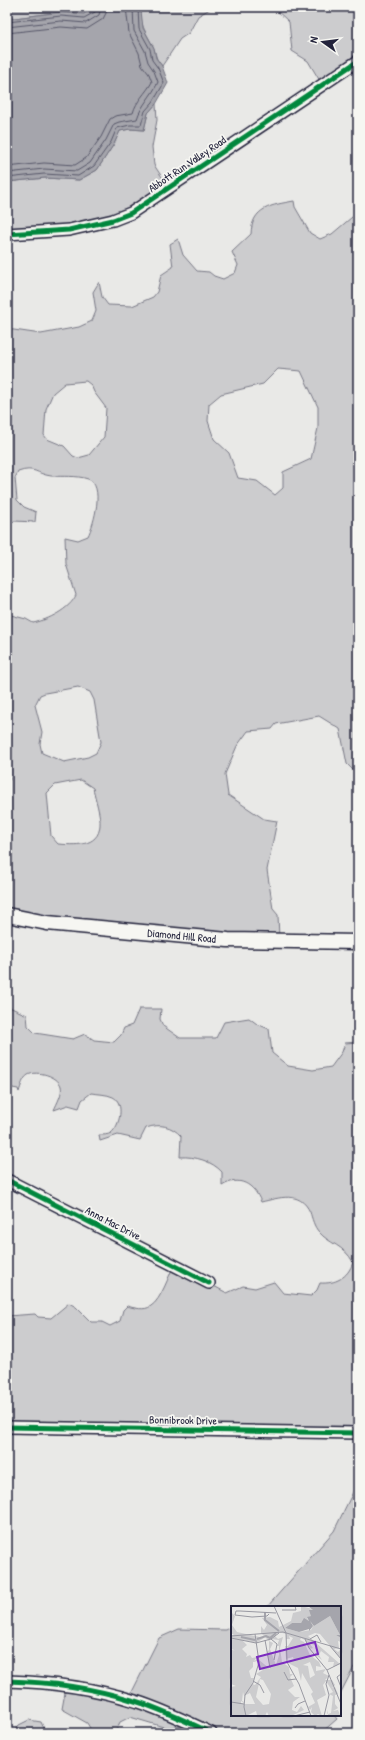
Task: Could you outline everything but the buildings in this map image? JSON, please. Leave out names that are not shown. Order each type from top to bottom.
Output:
[{"type":"main road","name":"Diamond Hill Road","points":[[7,915],[47,923],[228,940],[358,942]]},
{"type":"street","name":"Abbott Run Valley Road","points":[[7,234],[69,230],[113,220],[131,213],[358,61]]},
{"type":"street","name":"Anna Mac Drive","points":[[7,1180],[209,1283]]},
{"type":"street","name":"Bonnibrook Drive","points":[[7,1427],[358,1433]]},
{"type":"street","points":[[7,1681],[57,1685],[115,1696],[157,1709],[211,1733]]},
{"type":"shaded area","points":[[7,7],[94,7],[84,14],[61,12],[7,19]]},
{"type":"shaded area","points":[[142,7],[213,7],[198,16],[189,33],[180,39],[162,66],[159,63],[142,22]]},
{"type":"shaded area","points":[[273,7],[358,7],[358,63],[323,86],[308,61],[292,51],[289,22]]},
{"type":"shaded area","points":[[156,104],[157,120],[152,147],[154,165],[170,189],[117,222],[7,234],[7,182],[45,178],[79,180],[97,170],[114,144],[120,131],[130,129],[144,130],[148,113]]},
{"type":"shaded area","points":[[294,201],[295,207],[310,233],[320,239],[332,234],[358,212],[358,788],[355,772],[347,764],[340,729],[319,716],[276,724],[272,729],[248,731],[237,746],[225,774],[228,795],[264,819],[277,821],[267,870],[273,909],[278,915],[279,938],[186,934],[182,929],[7,915],[7,784],[10,779],[7,771],[7,614],[26,619],[33,623],[58,613],[73,600],[76,595],[66,564],[65,537],[78,540],[88,536],[93,523],[97,505],[97,497],[96,489],[93,483],[88,479],[51,476],[32,470],[24,470],[18,472],[15,478],[17,500],[24,507],[36,512],[35,522],[14,521],[7,526],[7,329],[41,334],[79,327],[92,321],[96,311],[93,292],[99,282],[102,297],[108,305],[132,306],[153,297],[157,292],[161,275],[173,267],[170,244],[178,239],[183,255],[197,271],[209,272],[214,276],[223,279],[235,273],[238,265],[232,252],[251,234],[252,225],[259,213],[271,206]],"holes":[[[278,369],[301,371],[318,407],[318,428],[311,459],[283,472],[283,488],[275,495],[257,481],[238,478],[229,453],[214,439],[208,421],[209,404],[221,394],[263,384]],[[86,381],[91,385],[94,392],[106,408],[104,437],[89,455],[78,458],[73,456],[64,446],[47,439],[44,435],[46,409],[53,393],[65,383]],[[78,687],[90,692],[94,700],[101,742],[96,753],[88,757],[64,762],[42,753],[40,744],[42,732],[35,705],[40,695]],[[81,780],[93,788],[100,821],[99,832],[95,838],[84,844],[71,845],[58,844],[51,836],[47,793],[55,785]]]},
{"type":"shaded area","points":[[7,1006],[27,1015],[28,1026],[35,1033],[73,1039],[85,1034],[94,1040],[114,1042],[121,1035],[124,1028],[132,1025],[139,1009],[161,1009],[160,1019],[163,1026],[180,1038],[216,1038],[224,1022],[249,1018],[257,1024],[269,1029],[272,1053],[288,1066],[313,1070],[331,1067],[342,1052],[345,1043],[358,1042],[358,1435],[7,1427],[7,1316],[35,1314],[38,1317],[51,1318],[69,1303],[76,1307],[91,1322],[102,1322],[110,1326],[120,1321],[123,1310],[127,1306],[139,1309],[149,1308],[155,1303],[174,1265],[227,1293],[243,1286],[255,1288],[274,1282],[283,1293],[311,1296],[317,1290],[320,1283],[336,1281],[344,1276],[351,1268],[353,1262],[341,1248],[317,1230],[310,1212],[306,1205],[301,1201],[288,1197],[261,1202],[254,1190],[245,1183],[234,1181],[222,1186],[222,1172],[218,1168],[197,1158],[180,1157],[181,1136],[170,1128],[165,1126],[151,1126],[146,1128],[140,1140],[118,1135],[100,1141],[99,1135],[107,1135],[111,1133],[119,1120],[119,1104],[113,1097],[91,1093],[82,1100],[79,1108],[68,1105],[54,1110],[61,1092],[61,1086],[56,1079],[52,1077],[37,1073],[28,1075],[23,1080],[19,1092],[18,1089],[7,1087]]},
{"type":"shaded area","points":[[354,1490],[358,1491],[358,1665],[354,1667],[341,1692],[341,1606],[268,1606],[334,1531]]},
{"type":"shaded area","points":[[231,1627],[231,1716],[335,1716],[337,1719],[321,1733],[213,1733],[191,1725],[167,1728],[130,1717],[120,1722],[115,1733],[93,1733],[87,1723],[62,1709],[66,1687],[129,1698],[159,1638],[179,1629],[225,1630]]},
{"type":"shaded area","points":[[29,1720],[41,1722],[46,1733],[13,1733],[19,1725]]},
{"type":"water","points":[[94,7],[142,7],[143,28],[154,48],[156,58],[162,66],[168,83],[156,104],[148,113],[144,130],[130,129],[120,131],[114,144],[97,170],[79,180],[45,178],[7,182],[7,19],[61,12],[84,14]]},
{"type":"cycle path","points":[[7,234],[69,230],[113,220],[131,213],[358,61]]},
{"type":"cycle path","points":[[7,1180],[209,1283]]},
{"type":"cycle path","points":[[7,1427],[358,1433]]},
{"type":"cycle path","points":[[7,1681],[71,1686],[119,1696],[164,1711],[211,1733]]}]
